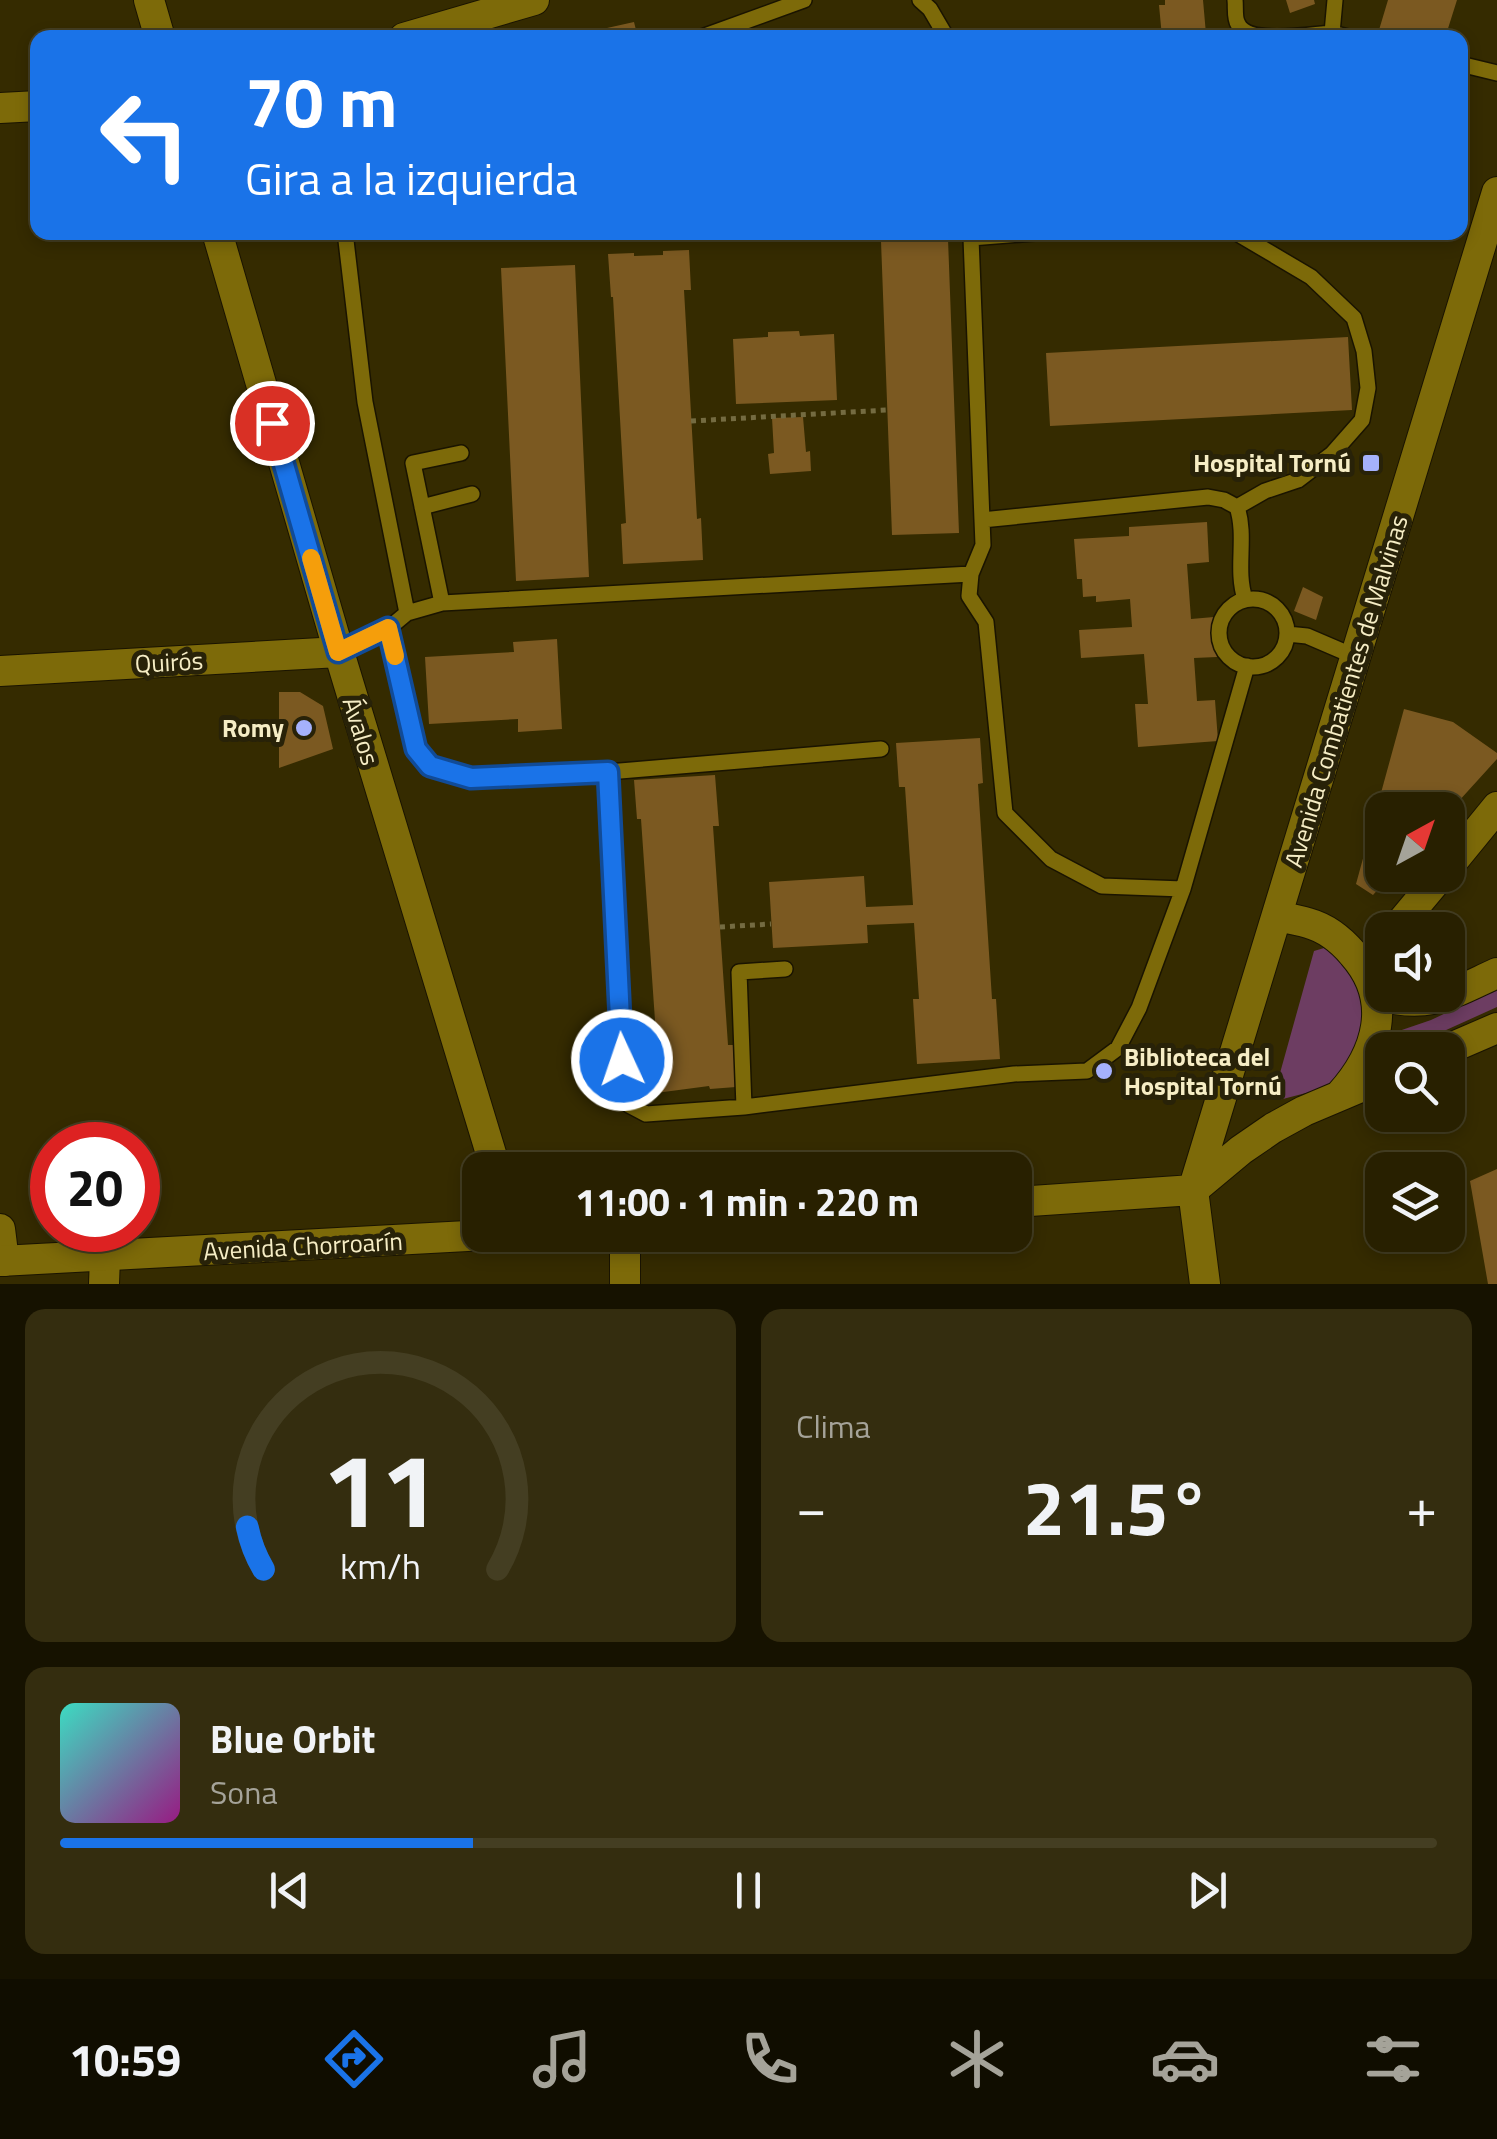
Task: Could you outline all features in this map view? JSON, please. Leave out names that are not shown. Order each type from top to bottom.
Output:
[{"type":"main road","points":[[149,0],[158,30]]},
{"type":"main road","points":[[431,30],[534,0]]},
{"type":"main road","points":[[0,108],[30,106]]},
{"type":"main road","name":"Avenida Combatientes de Malvinas","points":[[1193,1190],[1497,192]]},
{"type":"main road","name":"Ávalos","points":[[219,240],[338,652],[491,1152]]},
{"type":"main road","name":"Quirós","points":[[0,670],[338,652]]},
{"type":"main road","points":[[1465,846],[1497,807]]},
{"type":"main road","points":[[1410,912],[1427,892]]},
{"type":"main road","points":[[1277,916],[1312,923],[1365,952]]},
{"type":"main road","points":[[1465,988],[1497,973]]},
{"type":"main road","points":[[1338,1098],[1357,1076],[1370,1051],[1377,1012]]},
{"type":"main road","points":[[1465,1042],[1497,1028]]},
{"type":"main road","points":[[1032,1201],[1193,1190],[1273,1128],[1365,1086]]},
{"type":"main road","points":[[1193,1190],[1205,1284]]},
{"type":"main road","points":[[0,1229],[2,1261]]},
{"type":"main road","name":"Avenida Chorroarín","points":[[2,1261],[104,1270],[462,1237]]},
{"type":"main road","points":[[625,1252],[625,1284]]},
{"type":"lane","points":[[721,30],[804,0]]},
{"type":"lane","points":[[920,0],[942,30]]},
{"type":"lane","points":[[1235,0],[1236,23],[1242,30]]},
{"type":"lane","points":[[1332,30],[1335,0]]},
{"type":"lane","points":[[1468,66],[1497,74]]},
{"type":"lane","points":[[346,240],[365,402],[407,614]]},
{"type":"lane","points":[[969,240],[982,545],[970,574],[969,596],[986,622],[1006,813],[1051,859],[1102,886],[1183,889]]},
{"type":"lane","points":[[1236,507],[1265,491],[1298,480],[1332,454],[1362,420],[1368,388],[1364,351],[1354,318],[1311,277],[1249,240]]},
{"type":"lane","points":[[442,603],[413,463],[461,453]]},
{"type":"lane","points":[[422,507],[472,494]]},
{"type":"lane","points":[[982,520],[1208,497],[1224,500],[1236,507],[1241,520],[1240,574],[1245,599]]},
{"type":"lane","points":[[338,652],[388,628],[407,614],[442,603],[970,574]]},
{"type":"lane","points":[[1245,599],[1273,606],[1285,621],[1287,634],[1282,651],[1274,660],[1247,666],[1224,652],[1218,631],[1226,610],[1245,599]]},
{"type":"lane","points":[[388,628],[416,749],[430,766],[471,778],[608,772],[881,749]]},
{"type":"lane","points":[[1287,634],[1307,636],[1356,657]]},
{"type":"lane","points":[[608,772],[624,1096],[629,1105],[646,1114],[744,1107],[1014,1074],[1086,1071],[1118,1048],[1138,1008],[1183,889],[1247,666]]},
{"type":"lane","points":[[744,1107],[738,972],[784,970]]},
{"type":"path","points":[[692,421],[887,410]]},
{"type":"path","points":[[720,927],[771,924]]},
{"type":"shaded area","points":[[1324,948],[1340,958],[1362,988],[1363,1029],[1352,1065],[1329,1087],[1279,1100],[1275,1091],[1314,951]]},
{"type":"shaded area","points":[[1497,989],[1497,1007],[1442,1032],[1396,1032],[1448,1012],[1465,1012],[1465,1004]]},
{"type":"building","points":[[1165,0],[1203,0],[1206,30],[1161,30],[1159,5],[1165,5]]},
{"type":"building","points":[[1286,0],[1314,0],[1315,4],[1290,13]]},
{"type":"building","points":[[1388,0],[1457,0],[1448,30],[1379,30]]},
{"type":"building","points":[[634,22],[636,30],[598,30]]},
{"type":"building","points":[[948,240],[959,533],[892,535],[881,241]]},
{"type":"building","points":[[689,250],[691,290],[684,290],[697,519],[701,518],[703,560],[623,564],[621,524],[626,523],[608,254],[663,255],[663,251]]},
{"type":"building","points":[[575,265],[589,577],[516,581],[501,268]]},
{"type":"building","points":[[799,331],[800,336],[834,334],[837,400],[736,404],[733,339]]},
{"type":"building","points":[[1348,337],[1352,410],[1050,426],[1046,353]]},
{"type":"building","points":[[803,417],[811,471],[770,474],[768,454],[774,453],[772,418]]},
{"type":"building","points":[[1207,522],[1209,562],[1187,564],[1191,619],[1214,617],[1217,657],[1194,658],[1197,701],[1215,700],[1218,741],[1138,747],[1135,704],[1148,704],[1144,654],[1081,658],[1079,630],[1132,627],[1130,599],[1096,602],[1096,596],[1083,597],[1082,579],[1077,579],[1074,539],[1129,536],[1129,527]]},
{"type":"building","points":[[1303,587],[1323,597],[1316,620],[1294,611]]},
{"type":"building","points":[[557,639],[562,729],[518,732],[518,719],[429,724],[425,657],[514,652],[513,642]]},
{"type":"building","name":"Romy","points":[[279,692],[300,692],[323,706],[333,749],[279,768]]},
{"type":"building","points":[[1404,709],[1453,722],[1497,753],[1497,759],[1465,794],[1381,792]]},
{"type":"building","points":[[980,738],[983,783],[978,784],[992,999],[996,999],[1000,1059],[917,1064],[913,999],[919,999],[914,923],[867,925],[868,943],[773,948],[769,882],[864,876],[866,907],[913,905],[905,787],[899,787],[896,743]]},
{"type":"building","points":[[715,775],[719,826],[713,826],[728,1045],[733,1045],[736,1087],[709,1086],[656,1093],[652,1049],[657,1049],[641,819],[637,819],[634,780]]},
{"type":"building","points":[[1365,851],[1365,890],[1356,884]]},
{"type":"building","points":[[1497,1169],[1497,1284],[1488,1284],[1470,1181]]},
{"type":"slow traffic","points":[[311,558],[338,652],[388,628],[395,656]]},
{"type":"place","name":"Hospital Tornú","points":[[1371,463]]},
{"type":"place","name":"Romy","points":[[304,728]]},
{"type":"place","name":"Biblioteca del Hospital Tornú","points":[[1104,1071]]},
{"type":"route","points":[[272,423],[338,652],[388,628],[416,749],[430,766],[471,778],[608,772],[622,1060]]}]
